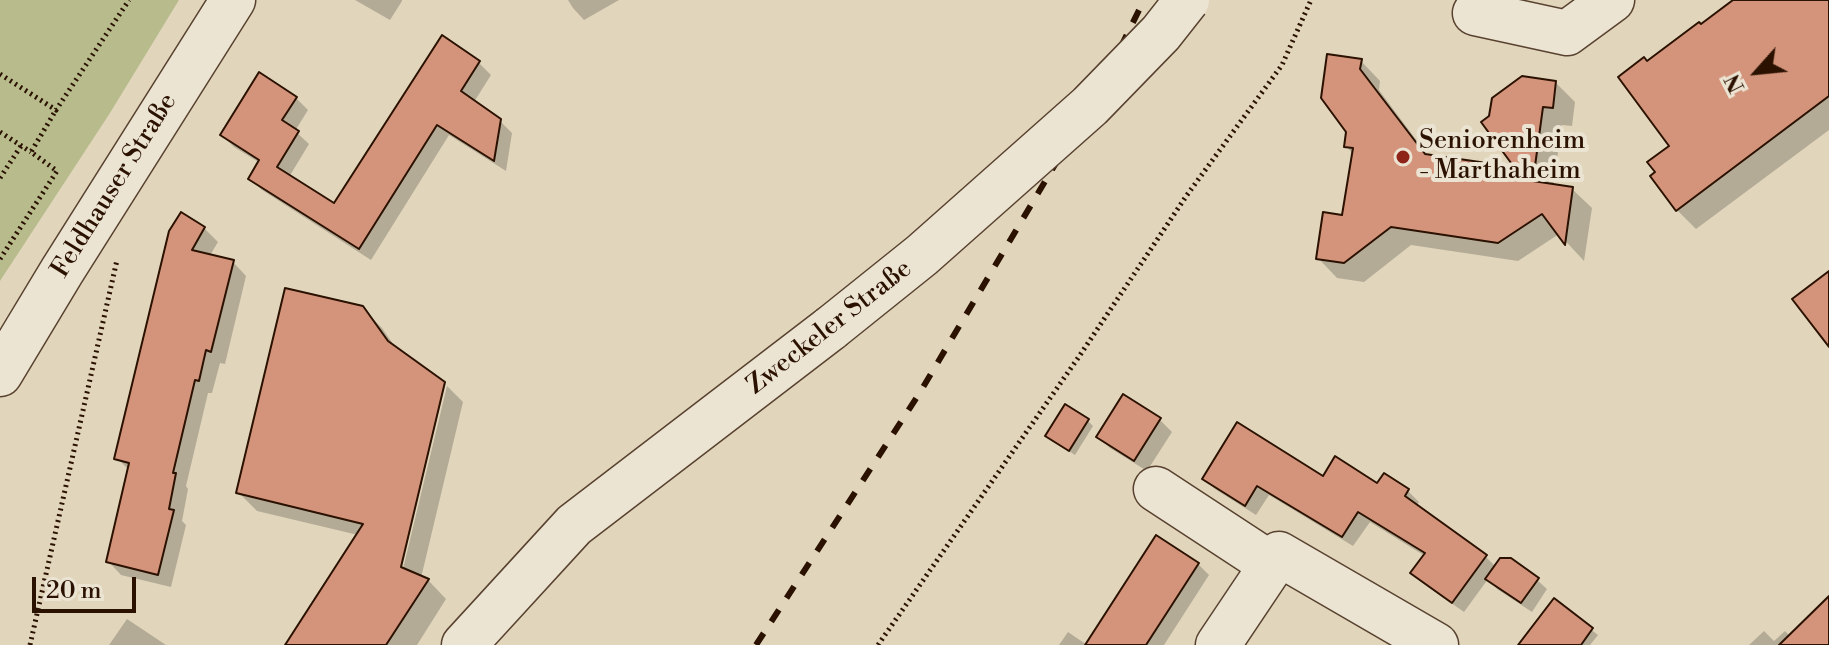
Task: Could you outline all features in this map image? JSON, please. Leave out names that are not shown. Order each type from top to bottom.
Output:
[{"type":"street","name":"Feldhauser Straße","points":[[0,374],[233,0]]},
{"type":"street","name":"Zweckeler Straße","points":[[464,645],[574,525],[922,255],[1090,106],[1161,33],[1187,0]]},
{"type":"street","points":[[1475,13],[1567,33],[1612,0]]},
{"type":"street","points":[[1156,489],[1272,565]]},
{"type":"street","points":[[1218,645],[1279,554],[1436,645]]},
{"type":"path","points":[[31,152],[129,0]]},
{"type":"path","points":[[878,645],[1078,358],[1187,195],[1282,65],[1311,0]]},
{"type":"path","points":[[0,74],[56,110]]},
{"type":"path","points":[[0,132],[57,171],[0,259]]},
{"type":"path","points":[[0,178],[21,146]]},
{"type":"path","points":[[30,645],[119,251]]},
{"type":"green space","points":[[0,0],[179,0],[110,113],[0,281]]},
{"type":"building","points":[[1733,0],[1829,0],[1829,96],[1676,211],[1650,176],[1655,172],[1647,162],[1669,146],[1618,77],[1644,57],[1647,61]]},
{"type":"building","points":[[442,35],[480,61],[461,91],[501,119],[494,161],[437,125],[359,249],[248,179],[259,160],[220,135],[259,72],[297,97],[282,120],[299,131],[277,167],[334,203]]},
{"type":"building","name":"Seniorenheim - Marthaheim","points":[[1327,54],[1362,59],[1360,69],[1425,154],[1514,167],[1481,122],[1489,116],[1492,98],[1522,76],[1556,81],[1553,108],[1543,107],[1533,181],[1573,187],[1565,245],[1542,214],[1498,243],[1391,227],[1344,263],[1316,259],[1323,212],[1342,215],[1353,148],[1344,147],[1346,132],[1321,98]]},
{"type":"building","points":[[181,212],[205,227],[192,250],[234,260],[211,352],[206,350],[199,381],[195,380],[173,473],[176,473],[169,509],[174,510],[158,575],[106,562],[129,463],[114,459],[169,231]]},
{"type":"building","points":[[1829,271],[1829,347],[1792,299]]},
{"type":"building","points":[[285,288],[363,306],[388,341],[445,382],[401,567],[429,579],[386,645],[285,645],[363,524],[236,493]]},
{"type":"building","points":[[1123,394],[1161,418],[1134,461],[1096,437]]},
{"type":"building","points":[[1065,404],[1089,419],[1069,451],[1045,436]]},
{"type":"building","points":[[1237,422],[1323,476],[1335,456],[1377,483],[1384,473],[1409,489],[1405,496],[1487,555],[1452,603],[1410,573],[1425,553],[1358,512],[1342,537],[1257,486],[1245,506],[1202,479]]},
{"type":"building","points":[[1156,535],[1199,563],[1146,645],[1085,645]]},
{"type":"building","points":[[1500,558],[1511,558],[1539,578],[1521,603],[1485,579]]},
{"type":"building","points":[[1829,596],[1829,645],[1779,645]]},
{"type":"building","points":[[1554,598],[1593,628],[1581,645],[1518,645]]},
{"type":"railway","points":[[756,645],[919,394],[1101,87],[1144,0]]},
{"type":"place","name":"Seniorenheim - Marthaheim","points":[[1403,157]]}]
